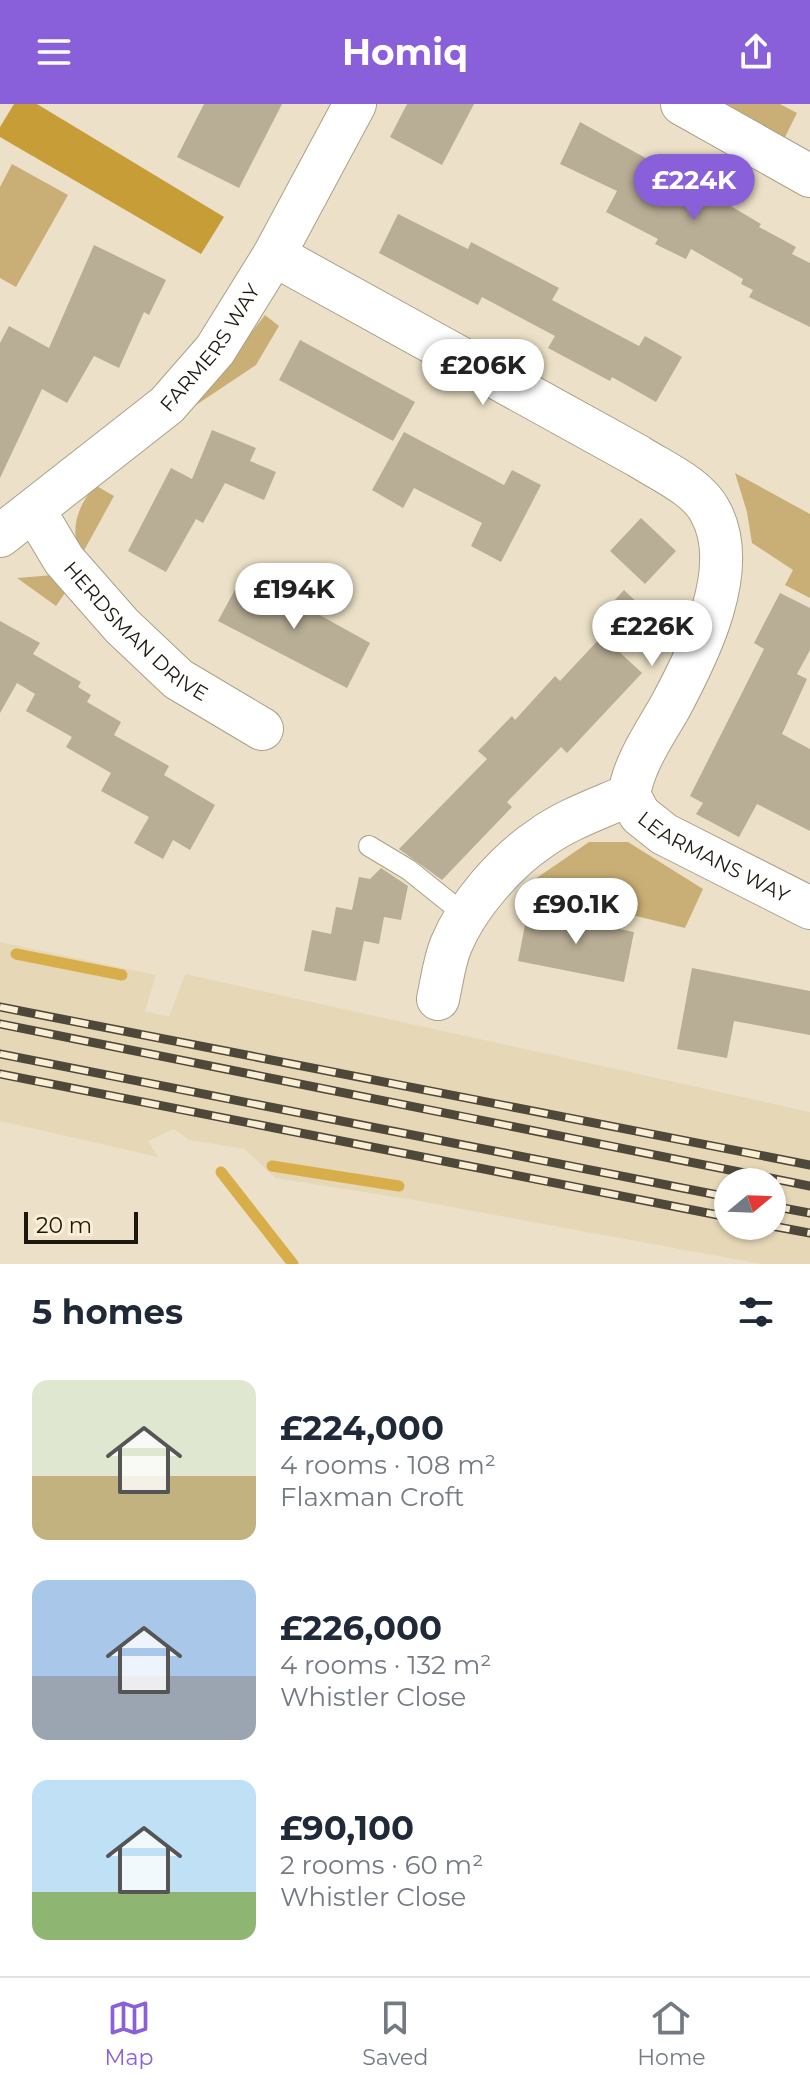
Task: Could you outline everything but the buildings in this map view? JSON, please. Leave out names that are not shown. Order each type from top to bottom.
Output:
[{"type":"street","name":"FARMERS WAY","points":[[0,536],[167,405],[215,350],[274,255],[355,104]]},
{"type":"street","points":[[682,104],[810,176]]},
{"type":"street","points":[[274,255],[638,456],[690,489],[710,509],[720,538],[722,568],[711,613],[680,688],[633,775],[629,795],[540,838],[501,874],[465,915],[449,948],[438,999]]},
{"type":"street","name":"HERDSMAN DRIVE","points":[[34,510],[64,560],[122,626],[178,679],[262,729]]},
{"type":"street","name":"LEARMANS WAY","points":[[629,795],[640,815],[664,834],[810,908]]},
{"type":"lane","points":[[369,846],[409,870],[465,915]]},
{"type":"shaded area","points":[[14,104],[37,104],[224,217],[201,254],[0,137],[0,127]]},
{"type":"shaded area","points":[[722,104],[780,104],[797,113],[784,139]]},
{"type":"shaded area","points":[[12,164],[68,195],[16,287],[0,278],[0,187]]},
{"type":"shaded area","points":[[265,315],[279,326],[256,365],[193,407]]},
{"type":"shaded area","points":[[735,473],[810,514],[810,598],[785,585],[793,570],[752,543],[747,512]]},
{"type":"shaded area","points":[[95,485],[114,496],[81,556],[75,528],[79,510]]},
{"type":"shaded area","points":[[53,575],[67,590],[56,606],[17,578]]},
{"type":"shaded area","points":[[589,842],[628,842],[703,889],[685,928],[522,888]]},
{"type":"shaded area","points":[[0,942],[156,975],[145,1011],[169,1017],[185,974],[810,1112],[810,1264],[761,1264],[408,1199],[275,1178],[245,1149],[189,1140],[174,1129],[148,1141],[158,1157],[0,1121]]},
{"type":"waterway","points":[[16,954],[122,975]]},
{"type":"waterway","points":[[272,1166],[399,1186]]},
{"type":"waterway","points":[[221,1172],[293,1264]]},
{"type":"railway","points":[[0,1007],[810,1165]]},
{"type":"railway","points":[[0,1024],[810,1186]]},
{"type":"railway","points":[[0,1054],[714,1194]]},
{"type":"railway","points":[[0,1074],[714,1214]]},
{"type":"railway","points":[[786,1209],[810,1213]]},
{"type":"railway","points":[[786,1229],[810,1233]]}]
